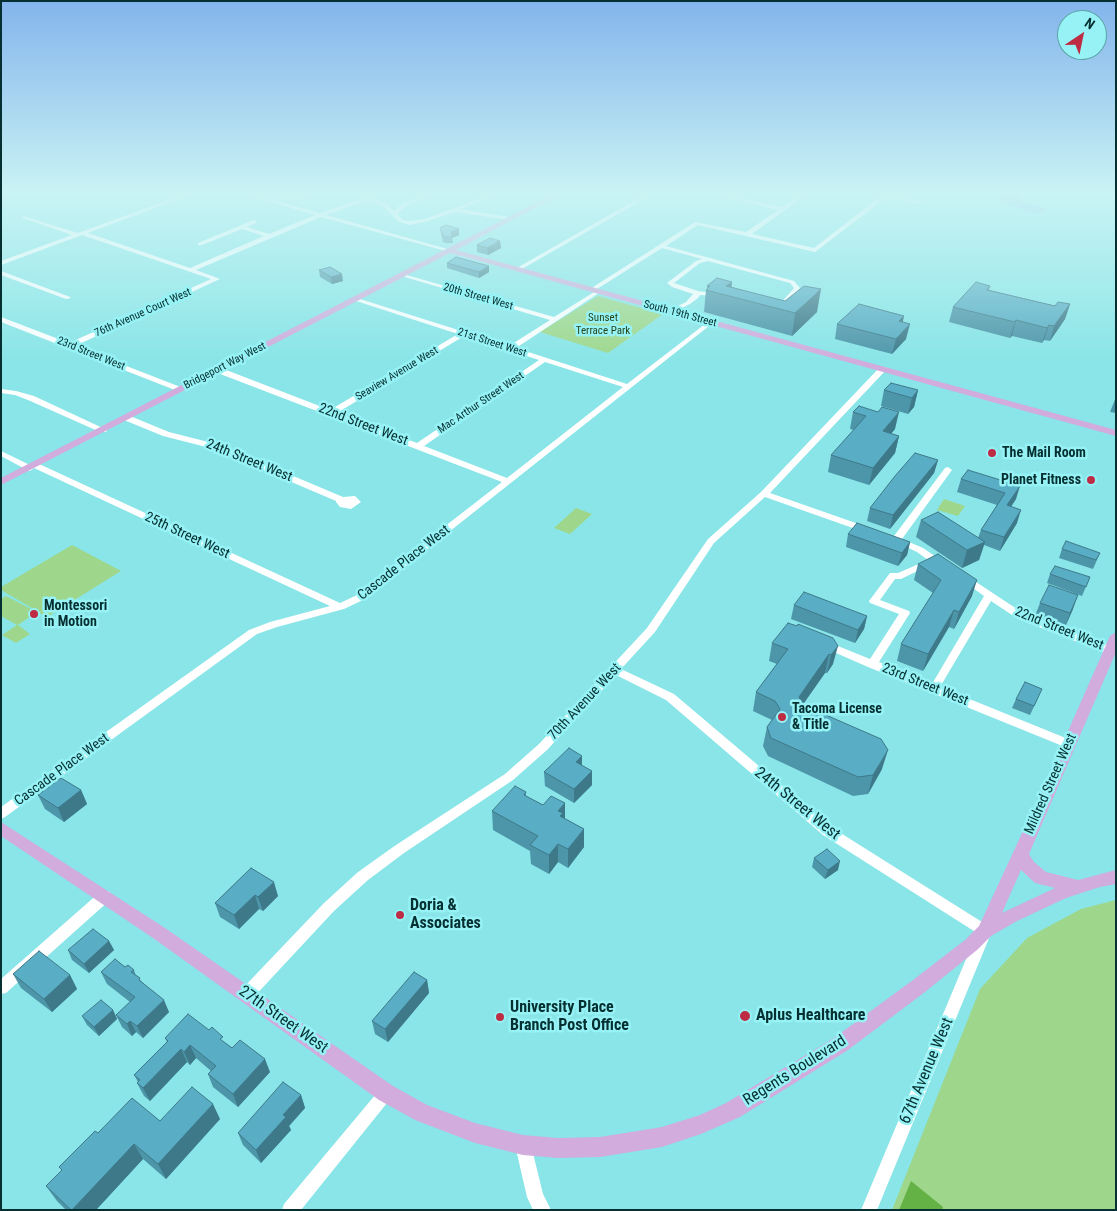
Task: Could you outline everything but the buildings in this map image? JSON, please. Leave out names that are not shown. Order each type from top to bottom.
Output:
[{"type":"main road","name":"Bridgeport Way West","points":[[1,482],[447,251]]},
{"type":"main road","name":"South 19th Street","points":[[450,251],[1116,432]]},
{"type":"main road","name":"Mildred Street West","points":[[985,932],[1116,636]]},
{"type":"main road","name":"27th Street West","points":[[1,828],[105,896],[386,1093],[422,1113],[448,1124],[523,1145]]},
{"type":"main road","points":[[1020,853],[1028,867],[1041,878],[1078,887]]},
{"type":"main road","name":"Regents Boulevard","points":[[523,1145],[558,1148],[622,1144],[662,1137],[701,1124],[733,1110],[841,1044],[971,946],[985,932],[1018,912],[1078,887],[1116,877]]},
{"type":"street","points":[[1,263],[35,251]]},
{"type":"street","points":[[133,251],[192,269],[235,251]]},
{"type":"street","points":[[518,269],[551,251]]},
{"type":"street","points":[[510,349],[653,251]]},
{"type":"street","points":[[678,251],[706,260],[787,280],[795,284],[797,288],[784,304],[775,306]]},
{"type":"street","points":[[706,260],[698,262],[670,282],[674,286],[697,293],[725,295]]},
{"type":"street","name":"76th Avenue Court West","points":[[69,346],[217,279],[192,269]]},
{"type":"street","points":[[1,273],[68,298]]},
{"type":"street","name":"20th Street West","points":[[402,275],[554,320]]},
{"type":"street","points":[[673,310],[681,308],[696,297],[697,293]]},
{"type":"street","name":"21st Street West","points":[[355,299],[628,387]]},
{"type":"street","name":"23rd Street West","points":[[1,319],[180,390]]},
{"type":"street","name":"Cascade Place West","points":[[1,814],[253,632],[274,624],[351,604],[711,322]]},
{"type":"street","name":"Seaview Avenue West","points":[[331,414],[463,334]]},
{"type":"street","name":"Mac Arthur Street West","points":[[418,446],[544,360]]},
{"type":"street","name":"70th Avenue West","points":[[247,994],[346,891],[381,862],[522,767],[651,630],[711,542],[764,494],[883,369]]},
{"type":"street","name":"22nd Street West","points":[[218,370],[508,481]]},
{"type":"street","points":[[2,389],[31,398],[103,430]]},
{"type":"street","name":"24th Street West","points":[[127,418],[166,434],[213,446],[342,500]]},
{"type":"street","name":"25th Street West","points":[[1,453],[340,607]]},
{"type":"street","points":[[896,540],[948,470]]},
{"type":"street","name":"22nd Street West","points":[[764,494],[920,550],[1029,620],[1110,650]]},
{"type":"street","points":[[872,664],[905,614],[874,602],[893,575],[898,577],[935,559]]},
{"type":"street","points":[[934,689],[989,595]]},
{"type":"street","name":"23rd Street West","points":[[815,640],[1069,744]]},
{"type":"street","name":"24th Street West","points":[[614,670],[660,691],[679,704],[822,827],[901,880],[985,932]]},
{"type":"street","points":[[1,988],[105,896]]},
{"type":"street","name":"67th Avenue West","points":[[869,1210],[985,932]]},
{"type":"street","points":[[290,1210],[386,1093]]},
{"type":"street","points":[[523,1145],[535,1197],[543,1210]]},
{"type":"green space","name":"Sunset Terrace Park","points":[[598,296],[663,314],[608,353],[540,332]]},
{"type":"green space","points":[[944,499],[965,506],[958,516],[937,510]]},
{"type":"green space","points":[[576,508],[592,514],[570,534],[554,528]]},
{"type":"green space","points":[[72,545],[121,571],[47,617],[1,590],[1,587]]},
{"type":"green space","points":[[6,596],[37,612],[18,625],[30,634],[16,643],[2,635],[17,625],[1,616],[1,599]]},
{"type":"green space","points":[[1116,900],[1116,1210],[892,1210],[980,989],[1027,938],[1081,909]]},
{"type":"green space","points":[[911,1181],[943,1207],[942,1210],[899,1210]]},
{"type":"place","name":"The Mail Room","points":[[992,453]]},
{"type":"place","name":"Planet Fitness","points":[[1091,480]]},
{"type":"place","name":"Montessori in Motion","points":[[34,614]]},
{"type":"place","name":"Tacoma License & Title","points":[[782,717]]},
{"type":"place","name":"Doria & Associates","points":[[400,915]]},
{"type":"place","name":"Aplus Healthcare","points":[[745,1016]]},
{"type":"place","name":"University Place Branch Post Office","points":[[500,1017]]}]
